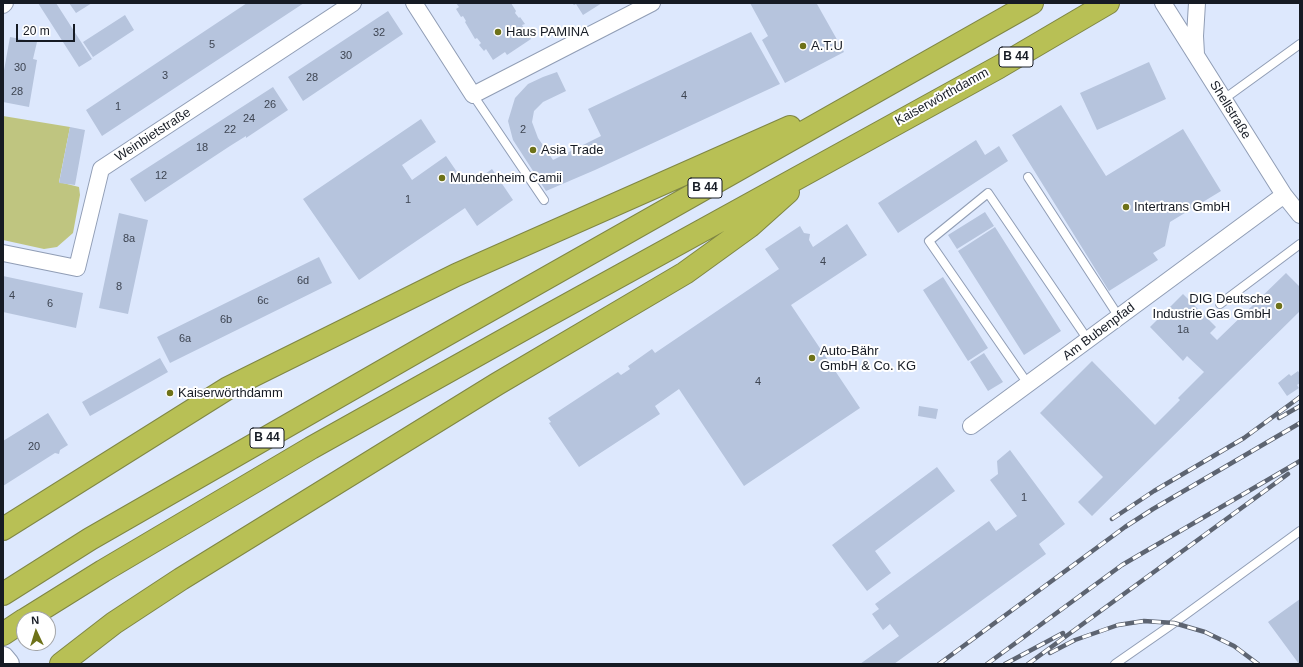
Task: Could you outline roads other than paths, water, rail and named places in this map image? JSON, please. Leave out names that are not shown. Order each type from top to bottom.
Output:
[{"type":"highway","name":"B 44","points":[[3,594],[111,527],[526,288],[1032,3]]},
{"type":"highway","name":"Kaiserwörthdamm","points":[[817,166],[999,67],[1108,3]]},
{"type":"highway","points":[[3,528],[228,388],[464,272],[769,135],[877,91]]},
{"type":"highway","name":"B 44","points":[[39,611],[103,571],[311,448],[817,166]]},
{"type":"highway","points":[[69,660],[114,623],[175,583],[497,384],[685,273],[750,226],[817,166]]},
{"type":"street","name":"Weinbietstraße","points":[[3,253],[78,268],[101,169],[353,3]]},
{"type":"street","points":[[414,3],[473,95],[652,3]]},
{"type":"street","name":"Shellstraße","points":[[1163,3],[1284,195],[1300,214]]},
{"type":"street","points":[[1196,56],[1195,36],[1197,3]]},
{"type":"street","name":"Am Bubenpfad","points":[[971,426],[1284,195]]},
{"type":"street","points":[[3,658],[8,664]]},
{"type":"lane","points":[[1224,99],[1300,44]]},
{"type":"lane","points":[[473,95],[544,200]]},
{"type":"lane","points":[[1028,177],[1119,317]]},
{"type":"lane","points":[[1028,384],[929,241],[988,193],[1088,340]]},
{"type":"lane","points":[[1220,304],[1300,244]]},
{"type":"lane","points":[[1116,664],[1174,624],[1300,531]]},
{"type":"railway","points":[[1112,519],[1154,491],[1244,438],[1300,397]]},
{"type":"railway","points":[[1279,418],[1300,406]]},
{"type":"railway","points":[[939,664],[1125,527],[1300,423]]},
{"type":"railway","points":[[987,664],[1122,565],[1300,461]]},
{"type":"railway","points":[[1028,664],[1288,474]]},
{"type":"railway","points":[[1050,653],[1075,640],[1118,625],[1144,621],[1174,623],[1205,632],[1234,646],[1258,664]]},
{"type":"railway","points":[[1005,664],[1063,633]]},
{"type":"place","name":"Haus PAMINA","points":[[498,32]]},
{"type":"place","name":"A.T.U","points":[[803,46]]},
{"type":"place","name":"Asia Trade","points":[[533,150]]},
{"type":"place","name":"Mundenheim Camii","points":[[442,178]]},
{"type":"place","name":"Intertrans GmbH","points":[[1126,207]]},
{"type":"place","name":"DIG Deutsche Industrie Gas GmbH","points":[[1279,306]]},
{"type":"place","name":"Auto-Bähr GmbH & Co. KG","points":[[812,358]]},
{"type":"place","name":"Kaiserwörthdamm","points":[[170,393]]}]
